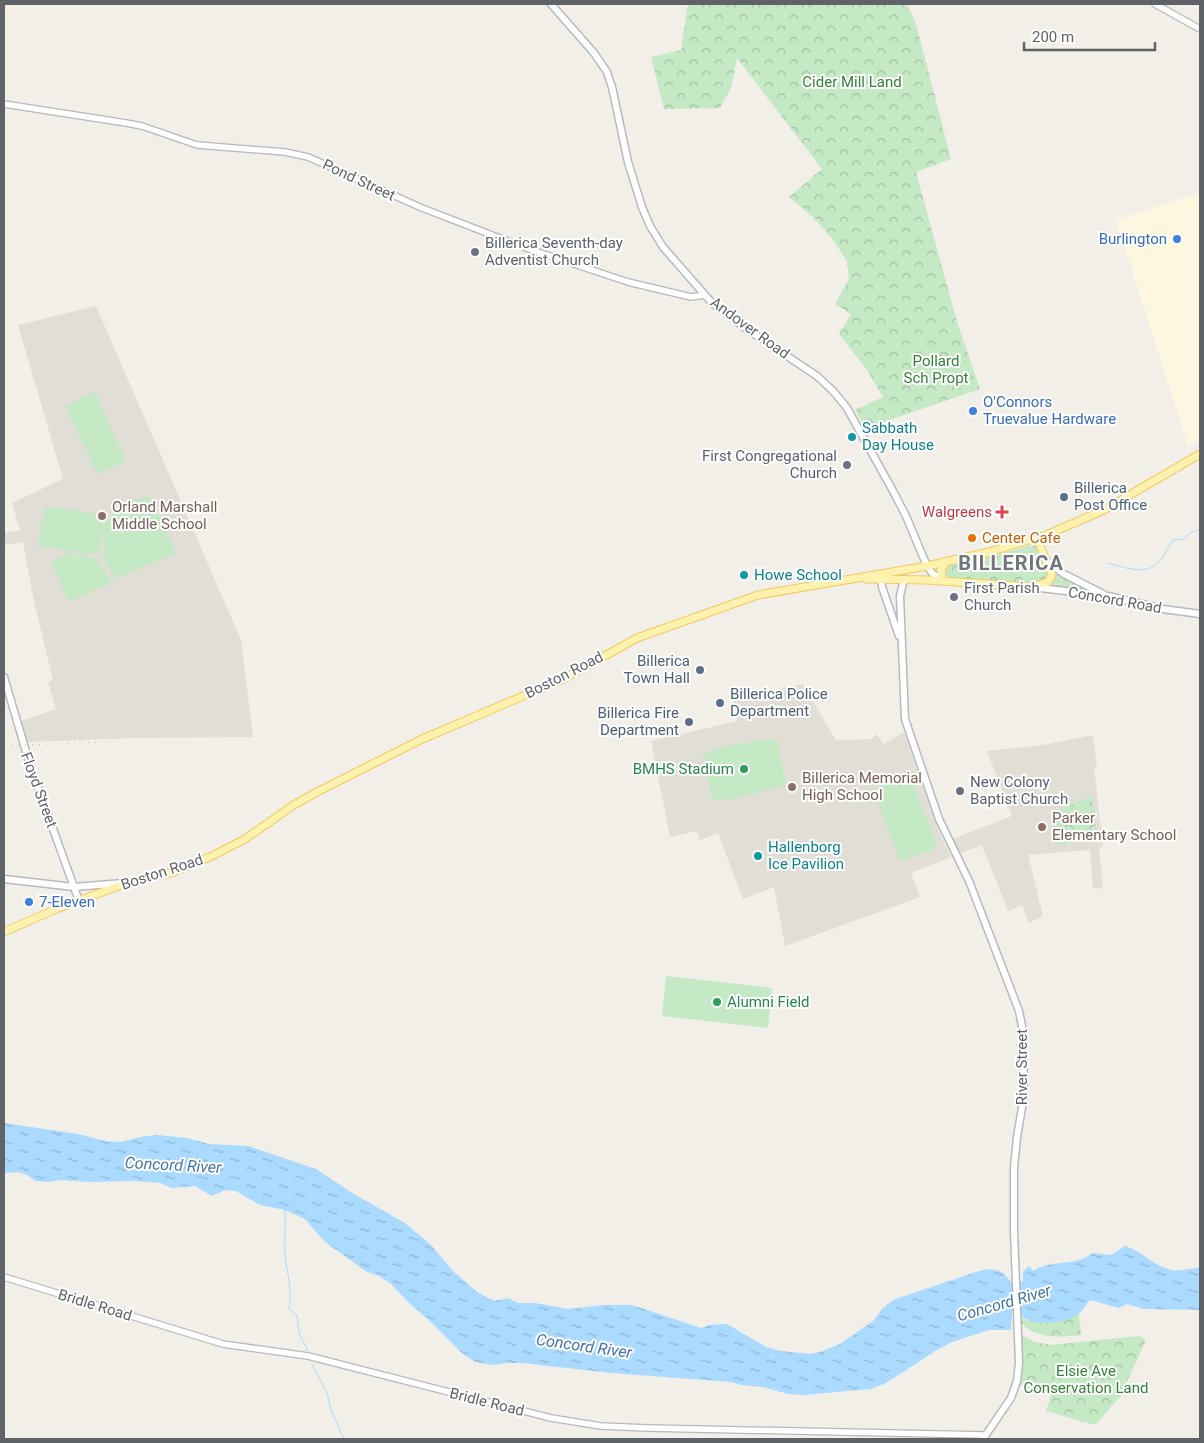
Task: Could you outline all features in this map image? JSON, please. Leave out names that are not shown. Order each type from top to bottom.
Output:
[{"type":"main road","name":"Andover Road","points":[[551,4],[604,65],[612,87],[628,162],[645,217],[666,252],[712,303],[745,328],[817,376],[834,392],[847,408],[893,491],[906,516],[927,566]]},
{"type":"main road","name":"Boston Road","points":[[4,932],[56,909],[127,883],[172,872],[210,857],[245,839],[292,806],[317,792],[420,740],[563,679],[637,638],[758,595],[849,579],[881,576],[989,552],[1037,538],[1070,526],[1104,510],[1200,454]]},
{"type":"main road","points":[[1037,538],[1047,561],[1064,574],[1108,596]]},
{"type":"main road","name":"Concord Road","points":[[1031,587],[1045,584],[1050,580],[1052,575],[1047,561]]},
{"type":"main road","points":[[943,581],[941,570],[946,562]]},
{"type":"main road","points":[[927,566],[932,573],[943,581]]},
{"type":"main road","name":"Concord Road","points":[[881,576],[1031,587],[1108,596],[1164,609],[1200,614]]},
{"type":"main road","name":"River Street","points":[[881,576],[903,646]]},
{"type":"main road","name":"River Street","points":[[904,579],[900,596],[905,719],[939,819],[969,880],[1022,1020],[1024,1096],[1014,1168],[1014,1231],[1019,1363],[1015,1387],[1008,1403],[984,1437]]},
{"type":"main road","name":"Floyd Street","points":[[4,677],[27,757],[79,902]]},
{"type":"main road","points":[[59,886],[64,882],[68,872]]},
{"type":"main road","points":[[4,879],[74,887],[127,883]]},
{"type":"street","points":[[1155,4],[1200,29]]},
{"type":"street","name":"Pond Street","points":[[4,104],[126,122],[197,145],[292,153],[315,160],[422,208],[526,248],[628,282],[690,297],[705,295]]},
{"type":"street","name":"Bridle Road","points":[[4,1277],[223,1344],[308,1356],[552,1418],[601,1426],[984,1437]]},
{"type":"shaded area","points":[[1200,192],[1200,440],[1188,446],[1116,220]]},
{"type":"shaded area","name":"Orland Marshall Middle School","points":[[96,306],[241,640],[253,737],[136,738],[28,742],[21,721],[56,709],[48,682],[53,680],[33,597],[23,542],[4,545],[4,533],[20,530],[12,503],[63,479],[18,325]]},
{"type":"shaded area","name":"Billerica Memorial High School","points":[[803,684],[836,740],[872,739],[876,734],[884,744],[904,732],[939,832],[951,857],[911,873],[920,897],[785,946],[774,887],[743,899],[718,833],[700,840],[697,831],[670,837],[651,741],[737,721],[732,698]]},
{"type":"shaded area","name":"Parker Elementary School","points":[[1093,735],[1097,767],[1094,767],[1103,847],[1099,848],[1103,888],[1093,889],[1090,850],[1028,855],[1043,916],[1029,923],[1022,905],[1008,911],[982,845],[960,853],[953,839],[1012,816],[987,751],[1044,745]]},
{"type":"green space","name":"Cider Mill Land","points":[[688,4],[907,4],[916,24],[951,159],[916,172],[957,322],[980,389],[866,428],[855,410],[883,397],[867,370],[839,334],[851,314],[835,304],[849,279],[847,261],[833,240],[815,219],[789,197],[822,169],[737,58],[731,88],[720,108],[664,109],[651,57],[681,50]]},
{"type":"green space","points":[[95,392],[126,461],[97,474],[65,406]]},
{"type":"green space","points":[[150,497],[176,553],[115,579],[104,559],[103,526],[123,505],[134,499]]},
{"type":"green space","points":[[44,506],[104,515],[98,555],[38,546]]},
{"type":"green space","points":[[1034,545],[1048,569],[1085,590],[1025,582],[951,578],[945,575],[946,569],[949,566]]},
{"type":"green space","points":[[68,553],[95,559],[103,567],[111,583],[71,601],[67,599],[51,562]]},
{"type":"green space","name":"BMHS Stadium","points":[[764,739],[777,740],[786,783],[749,795],[718,800],[712,799],[703,755],[715,749]]},
{"type":"green space","points":[[907,776],[911,777],[937,844],[934,849],[904,860],[899,859],[874,792],[876,788]]},
{"type":"green space","points":[[1092,796],[1097,840],[1055,845],[1052,817],[1056,811]]},
{"type":"green space","name":"Alumni Field","points":[[666,976],[772,988],[768,1028],[662,1016]]},
{"type":"green space","name":"Elsie Ave Conservation Land","points":[[1079,1314],[1081,1335],[1057,1337],[1042,1335],[1021,1323],[1021,1315],[1025,1320],[1049,1323]]},
{"type":"green space","name":"Elsie Ave Conservation Land","points":[[1022,1335],[1035,1342],[1051,1345],[1139,1336],[1144,1338],[1145,1342],[1120,1397],[1095,1425],[1046,1411],[1051,1395],[1017,1384],[1022,1361]]},
{"type":"water","name":"Concord River","points":[[4,1123],[78,1134],[105,1141],[120,1142],[158,1135],[187,1138],[209,1144],[248,1146],[316,1169],[354,1194],[405,1223],[431,1245],[453,1271],[477,1292],[494,1301],[508,1298],[518,1303],[535,1303],[568,1309],[603,1305],[632,1305],[701,1328],[710,1325],[727,1324],[766,1347],[781,1351],[810,1354],[840,1344],[873,1321],[883,1308],[893,1300],[979,1271],[998,1270],[1012,1284],[1023,1281],[1023,1272],[1029,1266],[1033,1271],[1047,1265],[1079,1260],[1092,1253],[1111,1255],[1125,1246],[1172,1270],[1179,1271],[1200,1267],[1200,1310],[1144,1309],[1127,1304],[1119,1308],[1090,1300],[1077,1315],[1048,1323],[1033,1322],[1026,1319],[1021,1315],[1021,1310],[1012,1311],[1011,1330],[989,1330],[952,1342],[886,1383],[871,1389],[804,1395],[788,1394],[763,1387],[731,1382],[611,1373],[522,1363],[493,1365],[475,1362],[462,1353],[391,1284],[379,1276],[367,1272],[325,1242],[305,1219],[285,1210],[260,1205],[236,1191],[225,1190],[212,1196],[195,1186],[172,1188],[160,1183],[134,1181],[89,1182],[61,1180],[48,1182],[36,1181],[19,1172],[4,1173]]},
{"type":"waterway","points":[[1107,563],[1135,570],[1148,569],[1160,561],[1173,540],[1185,539],[1190,533],[1200,529]]},
{"type":"waterway","points":[[285,1209],[285,1255],[290,1295],[289,1309],[297,1315],[299,1333],[308,1351]]},
{"type":"waterway","points":[[312,1364],[327,1393],[331,1410],[344,1439]]},
{"type":"railway","points":[[4,746],[110,742]]},
{"type":"place","name":"Burlington","points":[[1177,239]]},
{"type":"place","name":"Billerica Seventh-day Adventist Church","points":[[475,252]]},
{"type":"place","name":"O'Connors Truevalue Hardware","points":[[973,411]]},
{"type":"place","name":"Sabbath Day House","points":[[852,437]]},
{"type":"place","name":"First Congregational Church","points":[[847,465]]},
{"type":"place","name":"Billerica Post Office","points":[[1064,497]]},
{"type":"place","name":"Walgreens","points":[[1002,512]]},
{"type":"place","name":"Orland Marshall Middle School","points":[[102,516]]},
{"type":"place","name":"Center Cafe","points":[[972,538]]},
{"type":"place","name":"Howe School","points":[[744,575]]},
{"type":"place","name":"First Parish Church","points":[[954,597]]},
{"type":"place","name":"Billerica Town Hall","points":[[700,670]]},
{"type":"place","name":"Billerica Police Department","points":[[720,703]]},
{"type":"place","name":"Billerica Fire Department","points":[[689,722]]},
{"type":"place","name":"BMHS Stadium","points":[[744,769]]},
{"type":"place","name":"Billerica Memorial High School","points":[[792,787]]},
{"type":"place","name":"New Colony Baptist Church","points":[[960,791]]},
{"type":"place","name":"Parker Elementary School","points":[[1042,827]]},
{"type":"place","name":"Hallenborg Ice Pavilion","points":[[758,856]]},
{"type":"place","name":"7-Eleven","points":[[29,902]]},
{"type":"place","name":"Alumni Field","points":[[717,1002]]},
{"type":"district","name":"BILLERICA","points":[[1011,563]]},
{"type":"park label","name":"Pollard Sch Propt","points":[[936,370]]}]
